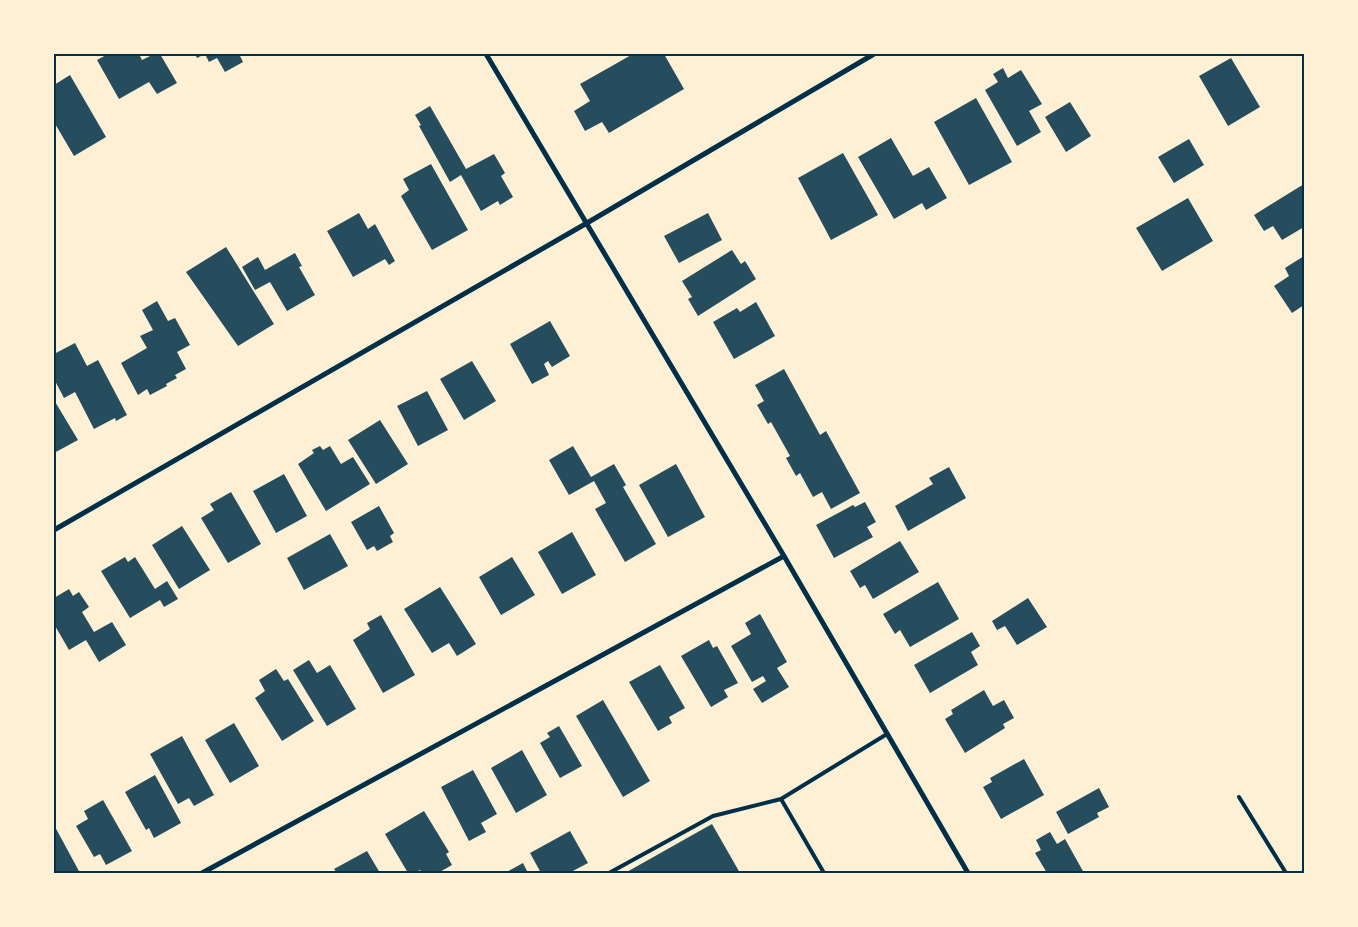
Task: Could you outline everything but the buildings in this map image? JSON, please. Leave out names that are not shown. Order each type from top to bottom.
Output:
[{"type":"street","points":[[486,54],[784,556],[968,873]]},
{"type":"street","points":[[54,530],[587,224],[874,54]]},
{"type":"street","points":[[202,873],[784,556]]},
{"type":"lane","points":[[609,873],[713,816],[781,799],[887,734]]},
{"type":"lane","points":[[1239,797],[1286,873]]},
{"type":"lane","points":[[781,799],[824,873]]}]
